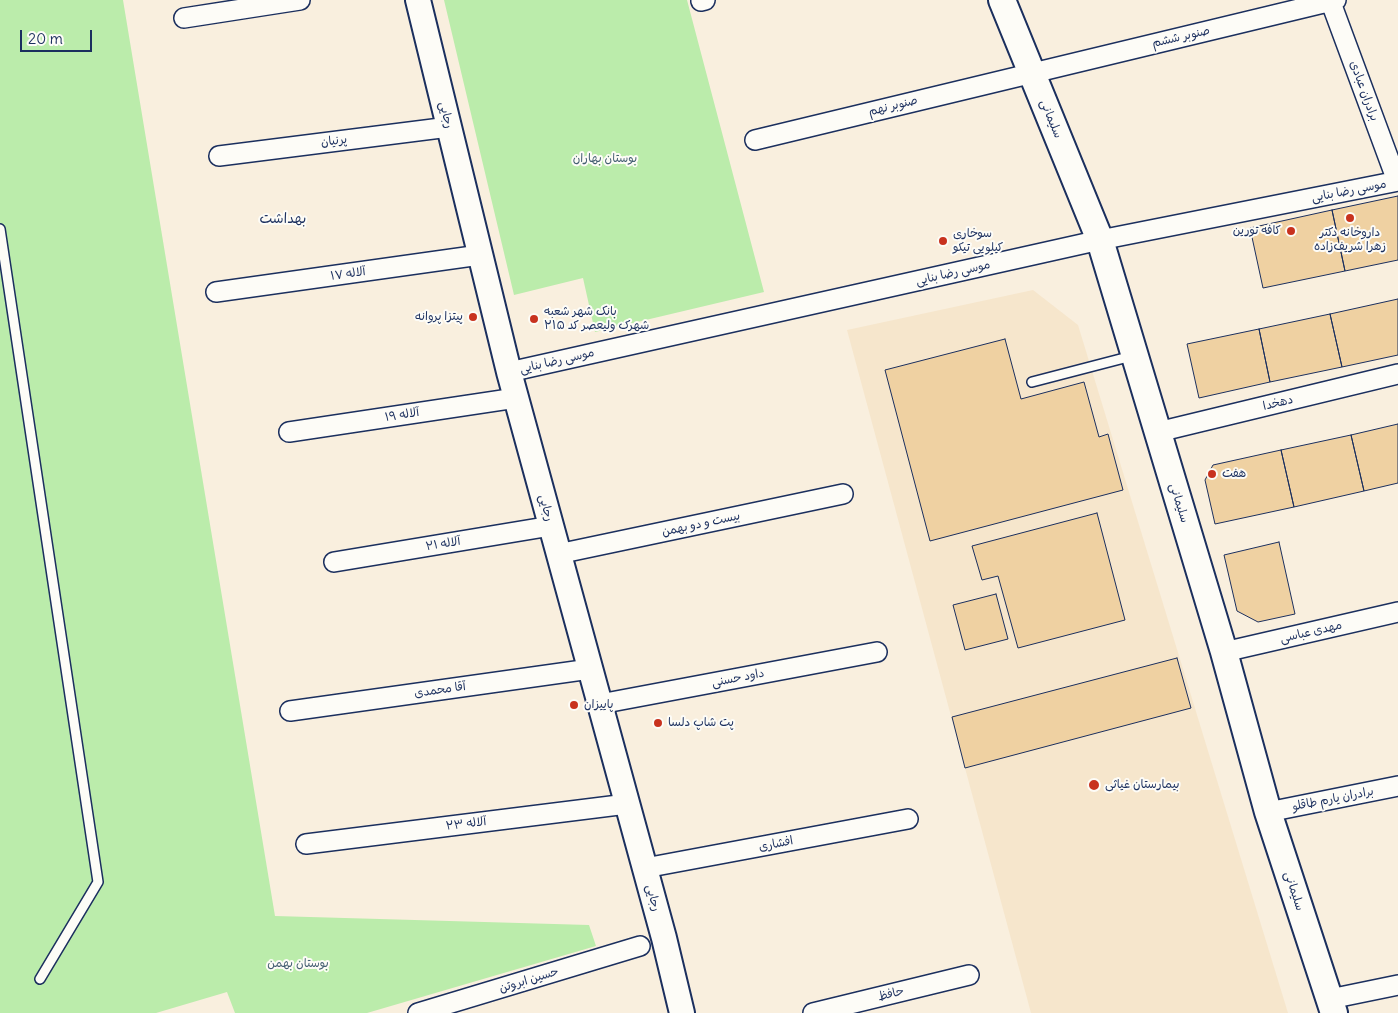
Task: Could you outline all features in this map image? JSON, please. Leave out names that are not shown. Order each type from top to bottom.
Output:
[{"type":"main road","name":"سلیمانی","points":[[1002,0],[1100,240],[1224,652],[1268,812],[1332,1006]]},
{"type":"street","points":[[184,18],[300,0]]},
{"type":"street","name":"رجایی","points":[[418,0],[509,372],[645,868],[682,1013]]},
{"type":"street","name":"صنوبر ششم","points":[[1032,72],[1333,0]]},
{"type":"street","name":"برادران عبادی","points":[[1333,0],[1397,181]]},
{"type":"street","name":"صنوبر نهم","points":[[755,140],[1032,72]]},
{"type":"street","name":"پرنیان","points":[[219,156],[449,126]]},
{"type":"street","name":"موسی رضا بنایی","points":[[509,372],[1100,240],[1397,181]]},
{"type":"street","name":"آلاله ۱۷","points":[[216,292],[480,255]]},
{"type":"street","name":"دهخدا","points":[[1158,432],[1398,374]]},
{"type":"street","name":"آلاله ۱۹","points":[[289,432],[516,398]]},
{"type":"street","name":"بیست و دو بهمن","points":[[558,554],[842,494]]},
{"type":"street","name":"آلاله ۲۱","points":[[334,562],[551,526]]},
{"type":"street","name":"مهدی عباسی","points":[[1224,652],[1398,612]]},
{"type":"street","name":"داود حسنی","points":[[600,704],[877,652]]},
{"type":"street","name":"آقا محمدی","points":[[290,711],[590,669]]},
{"type":"street","name":"برادران یارم طاقلو","points":[[1268,812],[1398,786]]},
{"type":"street","name":"آلاله ۲۳","points":[[306,844],[627,804]]},
{"type":"street","name":"افشاری","points":[[645,868],[908,819]]},
{"type":"street","name":"حسین ابروتن","points":[[418,1013],[640,946]]},
{"type":"street","name":"حافظ","points":[[813,1013],[969,975]]},
{"type":"street","points":[[1332,1006],[1398,985]]},
{"type":"lane","points":[[0,229],[98,882],[40,979]]},
{"type":"lane","points":[[1032,382],[1135,356]]},
{"type":"shaded area","name":"بیمارستان غیاثی","points":[[1033,290],[1078,325],[1288,1013],[1031,1013],[847,330]]},
{"type":"green space","name":"بوستان بهمن","points":[[0,0],[123,0],[275,916],[589,925],[596,946],[367,1013],[235,1013],[227,992],[156,1013],[0,1013]]},
{"type":"green space","name":"بوستان بهاران","points":[[444,0],[687,0],[764,292],[595,332],[583,278],[514,295]]},
{"type":"building","points":[[1398,196],[1398,260],[1345,271],[1332,210]]},
{"type":"building","points":[[1332,210],[1345,271],[1263,288],[1250,228]]},
{"type":"building","points":[[1398,299],[1398,355],[1342,367],[1330,314]]},
{"type":"building","points":[[1330,314],[1342,367],[1270,382],[1259,329]]},
{"type":"building","points":[[1259,329],[1270,382],[1199,398],[1187,344]]},
{"type":"building","points":[[1005,339],[1021,399],[1084,382],[1099,437],[1108,434],[1123,490],[930,541],[885,370]]},
{"type":"building","points":[[1398,424],[1398,483],[1364,491],[1351,435]]},
{"type":"building","points":[[1351,435],[1364,491],[1294,507],[1281,450]]},
{"type":"building","points":[[1281,450],[1294,507],[1215,524],[1205,480],[1213,465]]},
{"type":"building","points":[[1097,513],[1125,620],[1018,648],[998,576],[982,580],[972,546]]},
{"type":"building","points":[[1279,542],[1295,614],[1258,622],[1237,611],[1224,555]]},
{"type":"building","points":[[996,594],[1008,639],[965,650],[953,605]]},
{"type":"building","points":[[1177,658],[1191,708],[965,768],[952,717]]},
{"type":"place","name":"داروخانه دکتر زهرا شریف‌زاده","points":[[1350,218]]},
{"type":"place","name":"کافه تورین","points":[[1291,231]]},
{"type":"place","name":"سوخاری کیلویی تیکو","points":[[943,241]]},
{"type":"place","name":"پیتزا پروانه","points":[[473,317]]},
{"type":"place","name":"بانک شهر شعبه شهرک ولیعصر کد ۲۱۵","points":[[534,319]]},
{"type":"place","name":"هفت","points":[[1212,474]]},
{"type":"place","name":"پاییزان","points":[[574,705]]},
{"type":"place","name":"پت شاپ دلسا","points":[[658,723]]},
{"type":"place","name":"بیمارستان غیاثی","points":[[1094,785]]},
{"type":"district","name":"بهداشت","points":[[283,219]]}]
